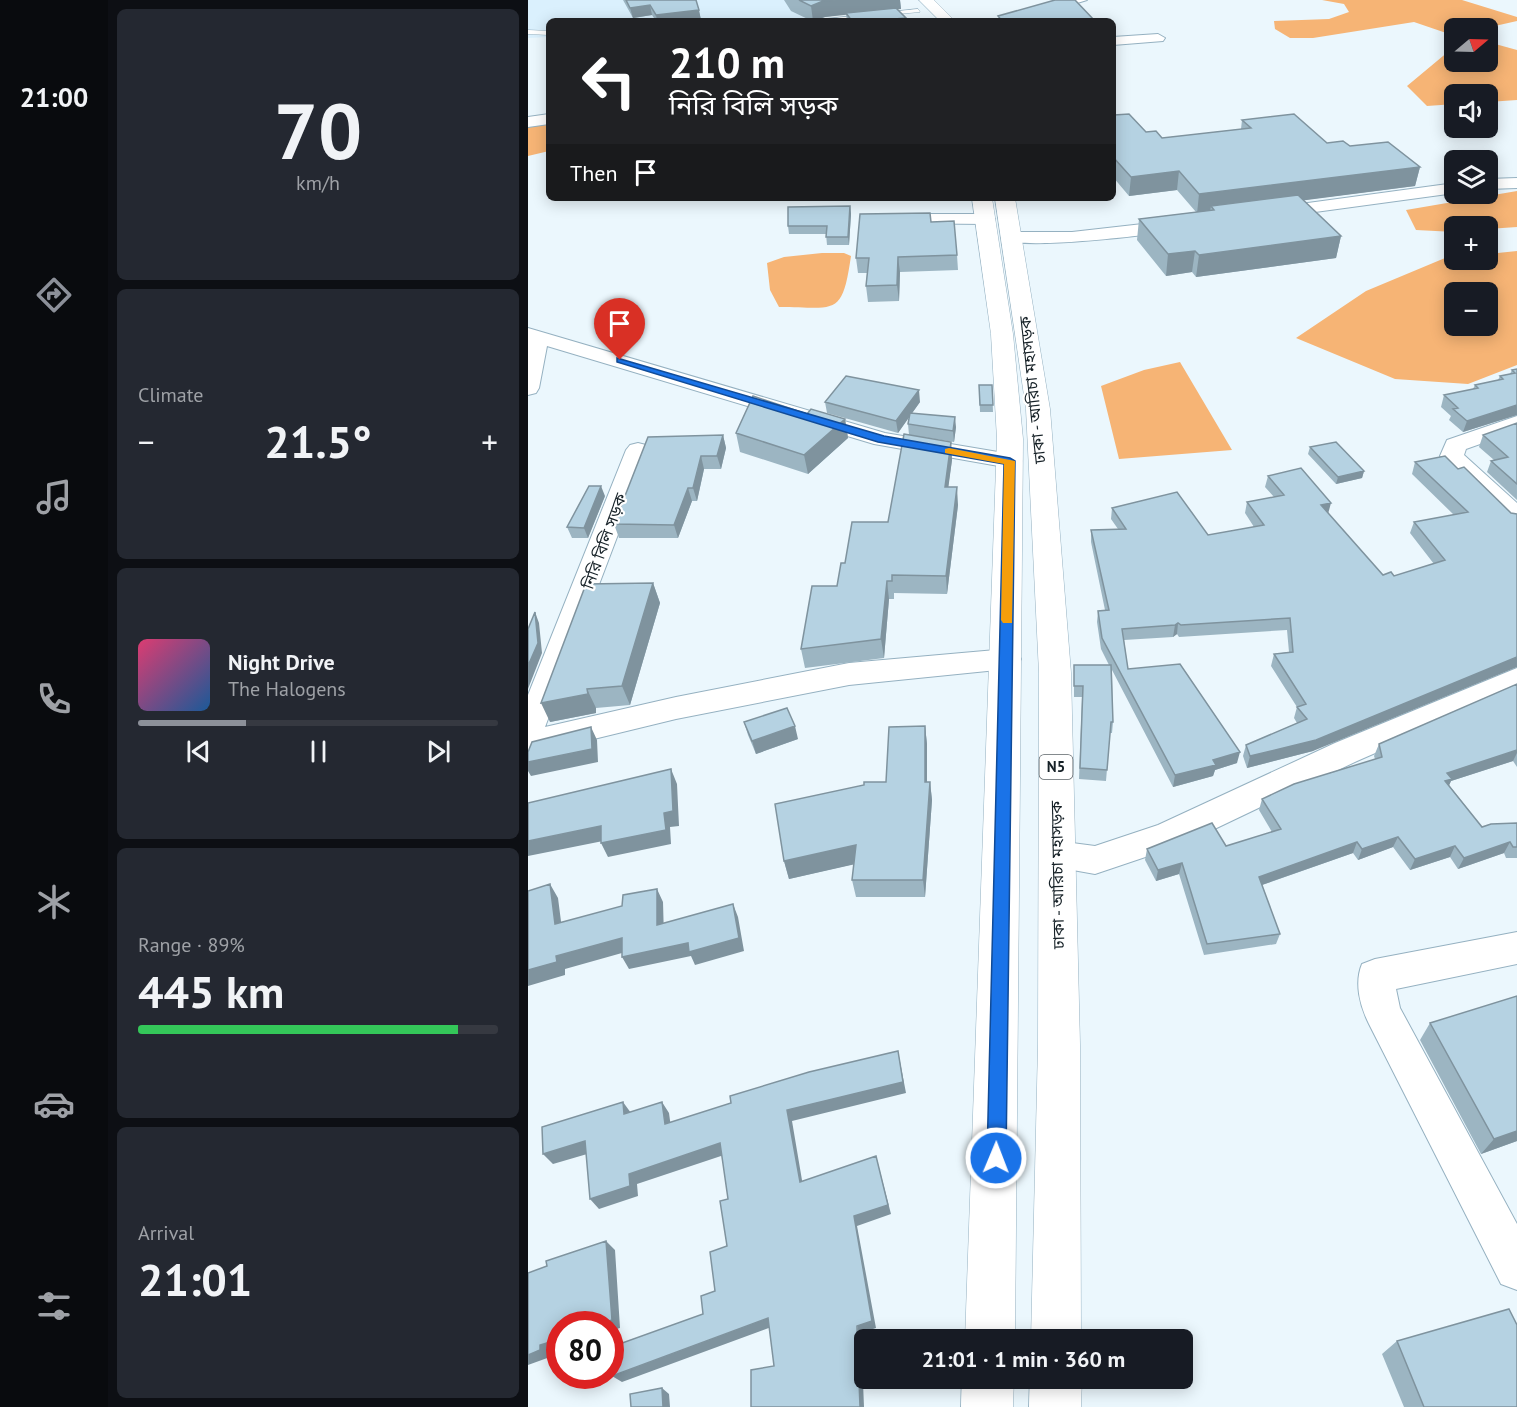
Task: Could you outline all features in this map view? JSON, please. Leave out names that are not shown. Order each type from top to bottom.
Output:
[{"type":"highway","points":[[907,0],[941,18]]},
{"type":"highway","points":[[990,1329],[996,1182],[1010,461],[997,213]]},
{"type":"highway","name":"ঢাকা - আরিচা মহাসড়ক","points":[[997,213],[1038,409],[1055,674],[1059,1045],[1056,1329]]},
{"type":"highway","points":[[987,1407],[988,1389]]},
{"type":"highway","points":[[1055,1407],[1056,1389]]},
{"type":"street","points":[[1016,18],[1081,0]]},
{"type":"street","points":[[1116,40],[1158,38]]},
{"type":"street","points":[[528,122],[546,119]]},
{"type":"street","points":[[1498,184],[1517,183]]},
{"type":"street","points":[[1254,215],[1444,189]]},
{"type":"street","points":[[880,219],[997,213],[1072,237],[1197,222]]},
{"type":"street","points":[[528,388],[533,335],[882,439],[1010,461]]},
{"type":"street","points":[[1517,423],[1455,445],[1452,456],[1517,517]]},
{"type":"street","name":"নিরি বিলি সড়ক","points":[[528,732],[584,594],[592,567],[638,450]]},
{"type":"street","points":[[528,743],[676,708],[849,674],[1007,659]]},
{"type":"street","points":[[1057,855],[1095,860],[1168,835],[1356,747],[1517,679]]},
{"type":"street","points":[[1517,948],[1375,976],[1382,1012],[1517,1268]]},
{"type":"lane","points":[[855,18],[924,11]]},
{"type":"lane","points":[[528,32],[546,33]]},
{"type":"shaded area","points":[[528,0],[882,0],[891,9],[806,18],[546,18],[546,37],[528,38]]},
{"type":"shaded area","points":[[1322,0],[1462,0],[1517,17],[1517,21],[1498,25],[1498,18],[1444,18],[1444,32],[1414,22],[1313,38],[1290,38],[1275,29],[1274,21],[1329,19],[1349,12],[1344,4]]},
{"type":"shaded area","points":[[1498,45],[1517,50],[1517,100],[1498,101],[1498,84],[1444,84],[1444,105],[1427,106],[1407,86],[1444,55],[1444,72],[1498,72]]},
{"type":"shaded area","points":[[546,121],[546,152],[528,156],[528,124]]},
{"type":"shaded area","points":[[1517,191],[1517,227],[1498,228],[1498,216],[1444,216],[1444,231],[1416,230],[1406,210],[1444,203],[1498,204],[1498,194]]},
{"type":"shaded area","points":[[1517,251],[1517,365],[1468,384],[1395,379],[1296,338],[1366,291],[1444,258],[1444,270],[1498,270],[1498,253]]},
{"type":"shaded area","points":[[844,253],[851,256],[848,276],[839,299],[833,305],[824,307],[779,307],[770,290],[767,263],[784,257]]},
{"type":"shaded area","points":[[1180,362],[1232,450],[1119,459],[1101,386],[1144,370]]},
{"type":"building","points":[[626,0],[696,0],[699,10],[656,15],[650,5],[630,8]]},
{"type":"building","points":[[799,0],[836,0],[823,1],[811,6]]},
{"type":"building","points":[[1055,0],[1075,0],[1092,18],[1000,18],[998,16]]},
{"type":"building","points":[[896,8],[906,18],[850,18],[846,13]]},
{"type":"building","points":[[1129,114],[1146,132],[1156,131],[1162,138],[1251,128],[1242,120],[1294,114],[1327,143],[1343,141],[1350,146],[1388,142],[1420,167],[1199,194],[1179,171],[1131,177],[1116,160],[1116,115]]},
{"type":"building","points":[[1298,195],[1341,236],[1199,255],[1195,251],[1168,254],[1139,219],[1214,210],[1211,206]]},
{"type":"building","points":[[850,206],[848,237],[826,237],[827,226],[788,226],[788,207]]},
{"type":"building","points":[[930,213],[931,222],[954,221],[957,255],[898,257],[897,285],[866,286],[869,258],[856,258],[860,214]]},
{"type":"building","points":[[1517,369],[1517,405],[1467,421],[1453,409],[1458,408],[1444,395],[1478,388],[1475,385],[1503,379],[1500,376],[1515,373],[1512,370]]},
{"type":"building","points":[[846,376],[919,390],[896,421],[825,402]]},
{"type":"building","points":[[979,385],[992,385],[993,405],[980,405]]},
{"type":"building","points":[[753,396],[807,414],[811,409],[845,419],[804,455],[736,433]]},
{"type":"building","points":[[910,413],[955,417],[953,431],[908,424]]},
{"type":"building","points":[[1517,423],[1517,484],[1491,461],[1508,457],[1483,435]]},
{"type":"building","points":[[904,434],[951,442],[945,487],[957,487],[946,576],[892,575],[892,581],[887,581],[881,639],[801,649],[812,586],[837,586],[841,563],[845,563],[852,522],[888,522]]},
{"type":"building","points":[[723,435],[717,456],[701,456],[693,488],[688,488],[674,525],[614,524],[648,437]]},
{"type":"building","points":[[1336,442],[1364,471],[1338,477],[1310,447]]},
{"type":"building","points":[[1445,456],[1458,469],[1464,467],[1511,513],[1517,514],[1517,657],[1316,740],[1250,756],[1246,745],[1307,719],[1297,707],[1306,704],[1274,654],[1293,652],[1290,618],[1181,625],[1178,623],[1122,629],[1128,669],[1180,664],[1240,752],[1213,760],[1216,765],[1175,775],[1102,638],[1098,611],[1109,610],[1091,530],[1126,529],[1112,508],[1177,492],[1208,535],[1264,525],[1247,502],[1284,495],[1268,476],[1301,468],[1331,503],[1321,505],[1383,575],[1391,572],[1394,576],[1445,560],[1414,522],[1468,512],[1415,462]]},
{"type":"building","points":[[589,486],[601,486],[584,528],[567,527]]},
{"type":"building","points":[[653,583],[622,686],[587,689],[588,694],[541,703],[586,584]]},
{"type":"building","points":[[535,612],[538,643],[528,666],[528,629]]},
{"type":"building","points":[[1074,665],[1111,665],[1113,722],[1111,722],[1107,770],[1080,768],[1083,686],[1074,686]]},
{"type":"building","points":[[1517,684],[1517,750],[1447,773],[1452,779],[1445,781],[1482,827],[1491,824],[1517,823],[1517,847],[1513,847],[1510,842],[1464,858],[1455,846],[1415,859],[1398,837],[1362,849],[1357,842],[1259,877],[1280,934],[1207,944],[1182,863],[1158,870],[1147,849],[1212,823],[1226,846],[1281,829],[1262,799],[1294,784],[1382,757],[1379,744]]},
{"type":"building","points":[[787,708],[795,726],[752,741],[744,722]]},
{"type":"building","points":[[925,726],[925,782],[930,782],[923,880],[852,880],[856,845],[784,861],[775,804],[864,785],[864,782],[886,782],[889,727]]},
{"type":"building","points":[[591,727],[592,749],[528,762],[528,752],[532,742]]},
{"type":"building","points":[[671,769],[673,811],[664,813],[666,830],[601,843],[601,826],[528,841],[528,803]]},
{"type":"building","points":[[550,884],[555,924],[622,906],[623,895],[657,889],[657,925],[733,904],[739,938],[689,952],[688,943],[622,957],[622,938],[556,956],[557,962],[528,970],[528,891]]},
{"type":"building","points":[[1517,996],[1517,1131],[1494,1139],[1430,1023]]},
{"type":"building","points":[[898,1051],[903,1082],[787,1110],[800,1182],[876,1156],[888,1205],[854,1216],[872,1321],[854,1329],[854,1389],[859,1389],[860,1407],[751,1407],[751,1370],[774,1366],[768,1318],[624,1372],[624,1342],[703,1314],[701,1296],[715,1291],[710,1252],[727,1246],[720,1201],[728,1199],[720,1143],[629,1174],[630,1186],[590,1199],[585,1141],[543,1154],[542,1127],[623,1102],[624,1114],[662,1102],[665,1124],[731,1103],[730,1096],[809,1072]]},
{"type":"building","points":[[606,1241],[611,1311],[546,1311],[546,1343],[540,1345],[540,1350],[528,1355],[528,1273],[547,1266],[546,1261]]},
{"type":"building","points":[[1509,1309],[1517,1325],[1517,1407],[1424,1407],[1397,1341]]},
{"type":"building","points":[[662,1388],[663,1407],[631,1407],[630,1394]]},
{"type":"slow traffic","points":[[949,451],[1010,461],[1008,620]]},
{"type":"route","points":[[620,360],[882,439],[1010,461],[996,1158]]}]
